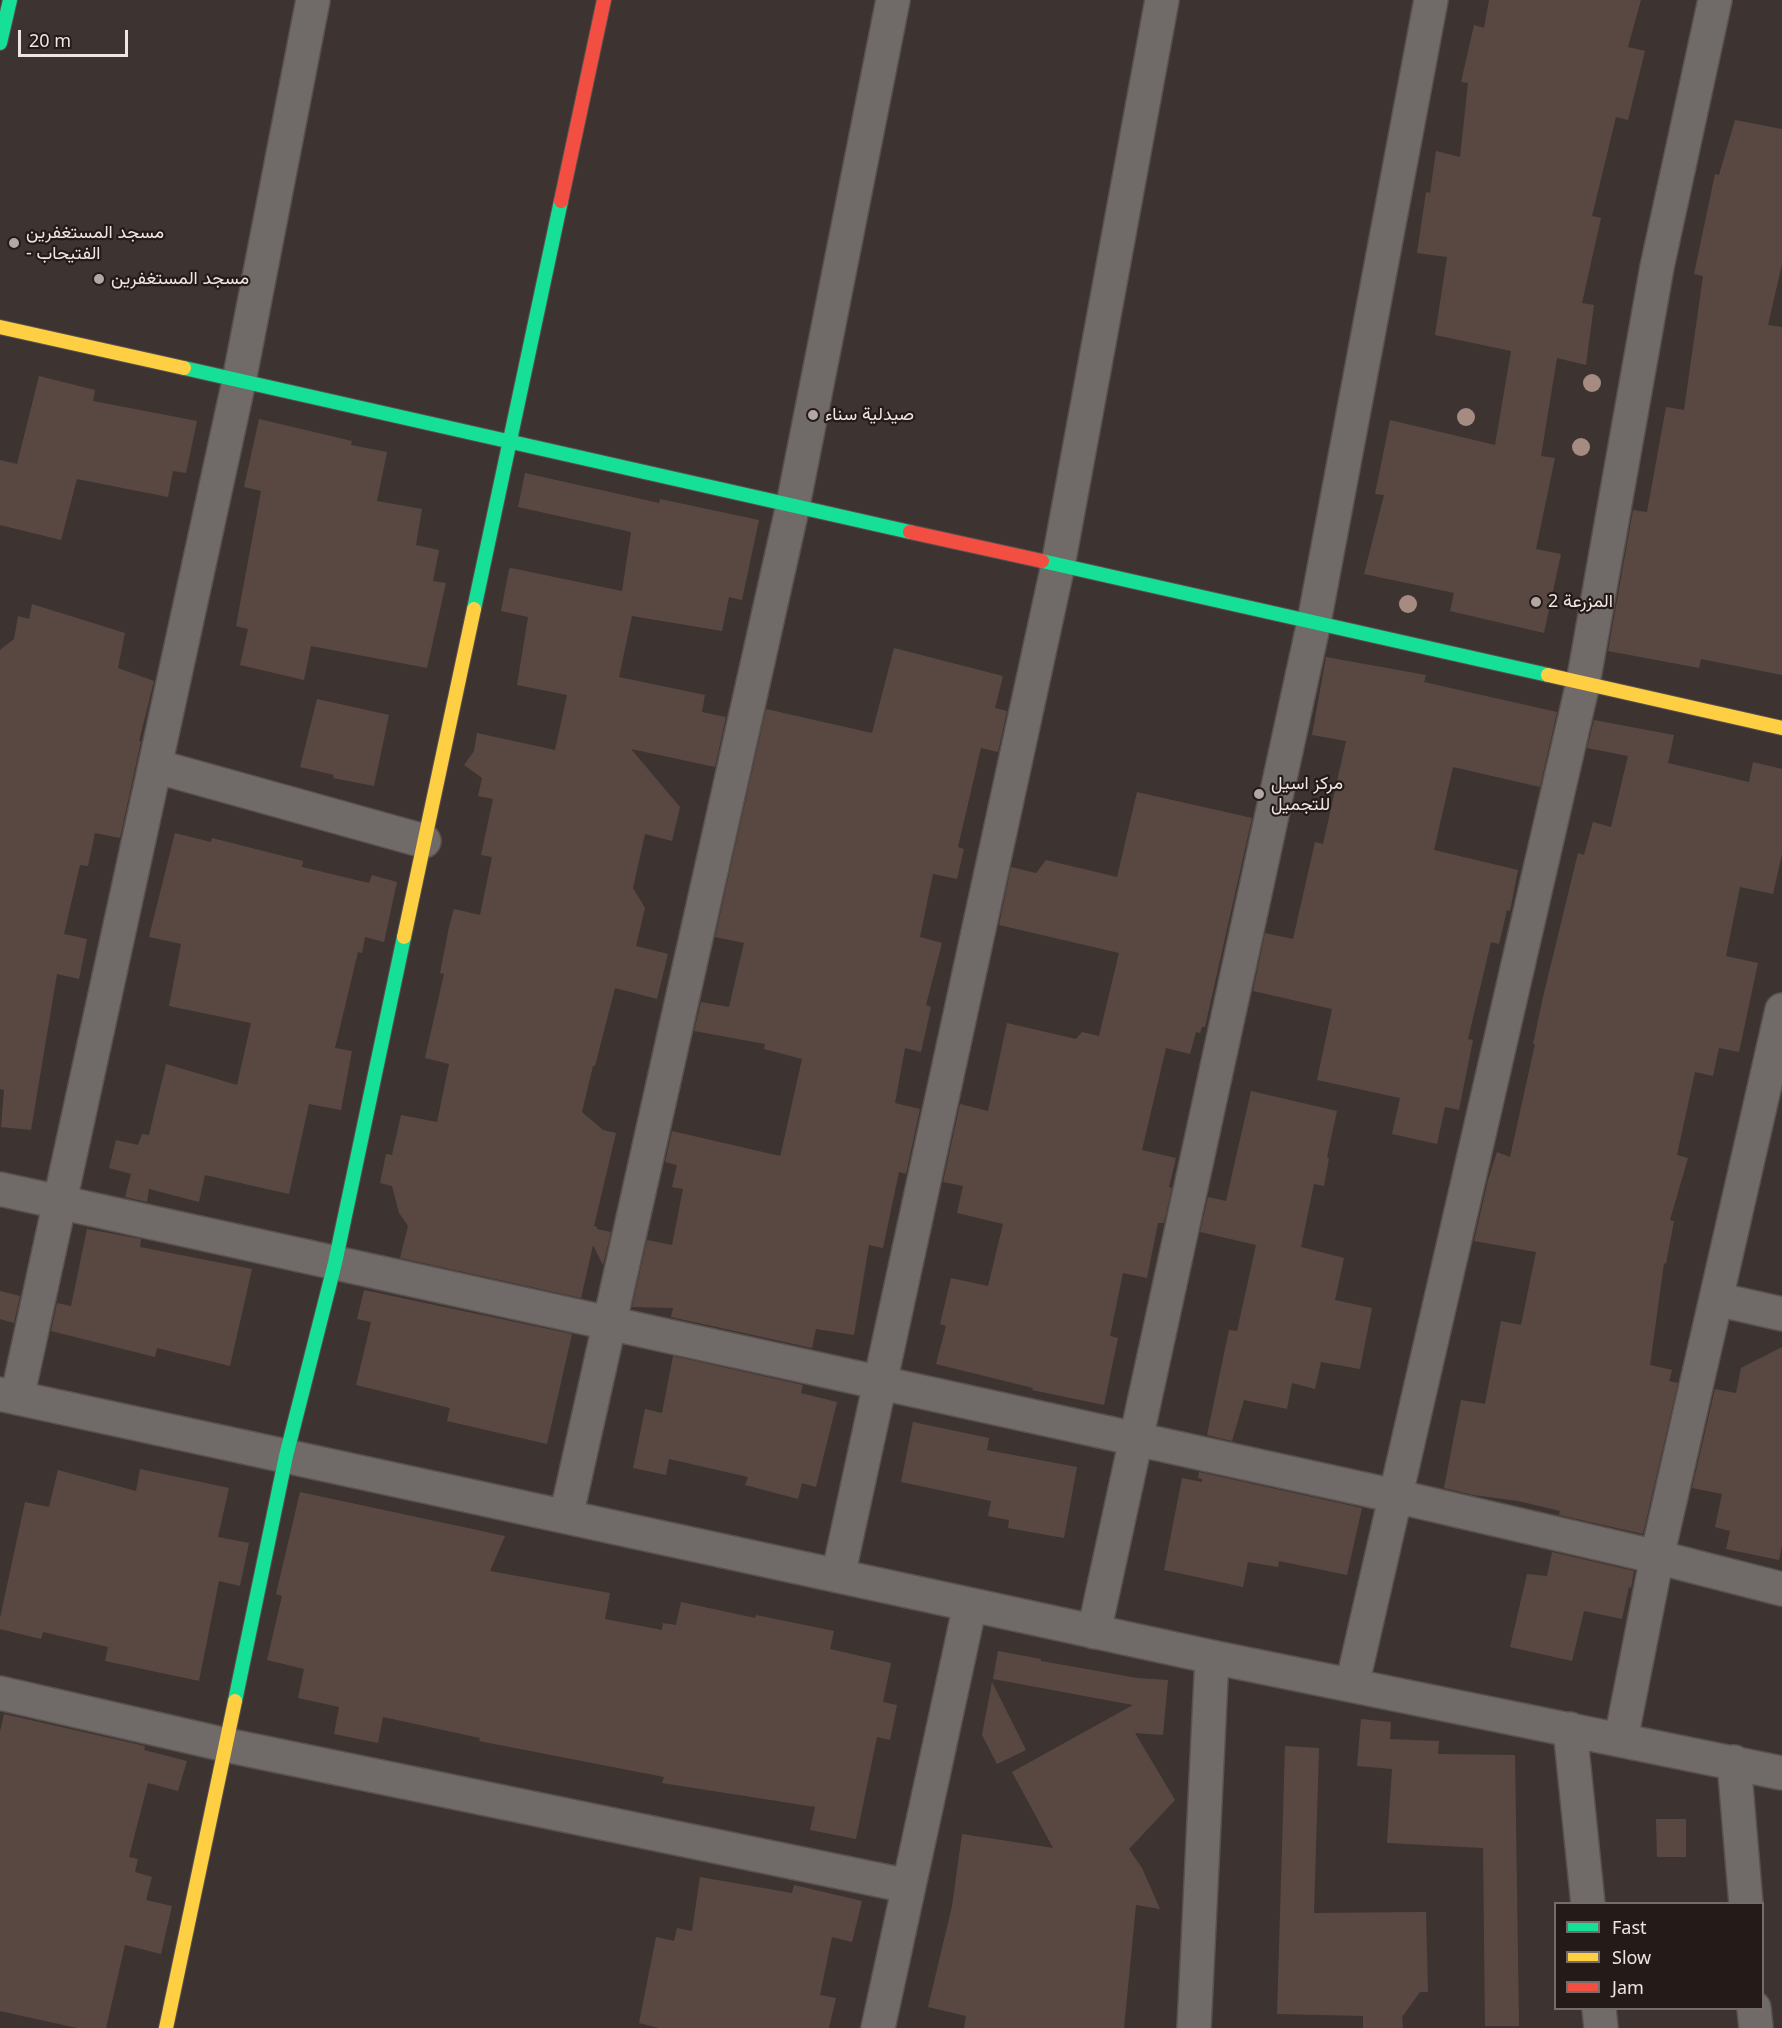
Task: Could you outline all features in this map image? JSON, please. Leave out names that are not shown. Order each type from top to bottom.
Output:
[{"type":"street","points":[[0,43],[10,0]]},
{"type":"street","points":[[314,0],[239,381],[60,1203],[9,1396],[1094,1632],[1782,1773]]},
{"type":"street","points":[[166,2028],[286,1456],[335,1263],[604,0]]},
{"type":"street","points":[[567,1517],[793,505],[893,0]]},
{"type":"street","points":[[837,1576],[1058,565],[1162,0]]},
{"type":"street","points":[[1094,1632],[1314,622],[1431,0]]},
{"type":"street","points":[[1352,1686],[1583,683],[1657,267],[1715,0]]},
{"type":"street","points":[[0,327],[1782,728]]},
{"type":"street","points":[[155,766],[424,841]]},
{"type":"street","points":[[1621,1739],[1657,1557],[1782,1010]]},
{"type":"street","points":[[0,1189],[1395,1496],[1657,1557],[1782,1589]]},
{"type":"street","points":[[1716,1299],[1782,1314]]},
{"type":"street","points":[[878,2028],[970,1605]]},
{"type":"street","points":[[1194,2028],[1212,1657]]},
{"type":"street","points":[[0,1693],[226,1745],[908,1886]]},
{"type":"street","points":[[1570,1729],[1588,1902]]},
{"type":"street","points":[[1734,1762],[1746,1902]]},
{"type":"street","points":[[1599,2010],[1601,2028]]},
{"type":"street","points":[[1754,2010],[1756,2028]]},
{"type":"building","points":[[1489,0],[1641,0],[1628,47],[1645,51],[1628,120],[1616,117],[1592,216],[1601,218],[1582,303],[1594,305],[1586,365],[1557,358],[1541,456],[1555,458],[1536,549],[1561,554],[1544,633],[1450,611],[1454,593],[1364,574],[1384,495],[1375,494],[1390,420],[1495,445],[1511,351],[1435,335],[1447,257],[1417,253],[1426,192],[1430,193],[1436,151],[1460,157],[1468,83],[1461,82],[1474,25],[1484,28]]},
{"type":"building","points":[[1735,120],[1782,129],[1782,264],[1768,325],[1782,327],[1782,675],[1701,659],[1699,668],[1608,651],[1633,510],[1647,512],[1666,407],[1684,410],[1703,276],[1694,274],[1715,174],[1719,175]]},
{"type":"building","points":[[39,376],[95,390],[93,401],[197,421],[186,473],[173,471],[168,497],[77,479],[61,540],[0,525],[0,460],[17,464]]},
{"type":"building","points":[[259,419],[352,441],[351,445],[387,452],[377,501],[422,509],[416,545],[439,550],[433,581],[446,583],[427,668],[311,646],[304,680],[240,665],[248,629],[236,626],[261,491],[244,487]]},
{"type":"building","points":[[525,473],[659,503],[660,499],[759,520],[742,600],[729,597],[722,631],[632,616],[619,677],[705,695],[702,712],[726,717],[715,767],[631,749],[680,807],[672,841],[645,834],[633,888],[645,908],[636,946],[668,954],[657,999],[615,988],[595,1066],[593,1066],[582,1112],[603,1130],[616,1133],[594,1226],[597,1229],[611,1232],[603,1265],[593,1245],[581,1298],[400,1258],[408,1226],[399,1213],[392,1186],[380,1183],[386,1154],[392,1155],[401,1115],[437,1122],[449,1064],[425,1058],[444,974],[440,973],[449,927],[454,909],[480,915],[492,857],[481,855],[493,799],[478,796],[482,778],[464,765],[474,751],[477,733],[555,750],[567,695],[517,685],[528,617],[501,611],[509,569],[622,591],[631,532],[518,507]]},
{"type":"building","points":[[32,604],[125,633],[118,668],[154,681],[139,741],[141,741],[120,838],[95,833],[88,866],[80,865],[64,934],[87,939],[79,979],[57,974],[31,1130],[1,1127],[4,1090],[0,1089],[0,650],[14,639],[18,616],[29,619]]},
{"type":"building","points":[[894,648],[1003,676],[995,708],[1007,711],[998,752],[981,748],[958,847],[964,849],[957,879],[933,874],[920,937],[942,943],[926,1005],[931,1007],[921,1052],[905,1048],[895,1103],[920,1109],[906,1174],[899,1172],[883,1248],[869,1245],[854,1335],[816,1329],[812,1348],[671,1317],[673,1308],[632,1307],[647,1240],[672,1245],[683,1189],[672,1187],[677,1165],[665,1162],[672,1131],[780,1156],[781,1153],[802,1059],[764,1049],[765,1044],[694,1031],[701,1002],[729,1007],[744,943],[715,937],[766,709],[872,733]]},
{"type":"building","points":[[1326,657],[1426,675],[1424,682],[1557,712],[1540,787],[1453,767],[1434,850],[1518,870],[1510,911],[1507,910],[1499,944],[1491,942],[1468,1039],[1473,1040],[1459,1110],[1445,1107],[1437,1144],[1392,1134],[1400,1098],[1317,1080],[1332,1009],[1253,991],[1265,933],[1293,939],[1315,842],[1323,844],[1346,741],[1312,735]]},
{"type":"building","points":[[317,699],[389,715],[374,786],[333,778],[334,775],[300,767]]},
{"type":"building","points":[[1594,720],[1674,735],[1668,763],[1749,782],[1753,762],[1782,769],[1782,854],[1773,894],[1740,887],[1726,956],[1758,963],[1739,1052],[1719,1048],[1713,1076],[1695,1072],[1677,1155],[1688,1158],[1670,1220],[1674,1221],[1666,1264],[1664,1263],[1650,1365],[1672,1370],[1669,1381],[1678,1383],[1643,1534],[1559,1515],[1560,1511],[1518,1501],[1473,1495],[1444,1488],[1461,1400],[1485,1404],[1501,1321],[1521,1325],[1536,1252],[1474,1241],[1497,1152],[1510,1157],[1543,997],[1578,853],[1584,855],[1593,822],[1611,827],[1628,756],[1587,748]]},
{"type":"building","points":[[1137,792],[1252,818],[1205,1027],[1202,1027],[1200,1033],[1196,1032],[1190,1054],[1166,1048],[1142,1150],[1176,1158],[1169,1187],[1172,1188],[1164,1223],[1158,1223],[1147,1278],[1123,1273],[1110,1336],[1118,1338],[1104,1405],[1032,1390],[1033,1388],[936,1364],[946,1326],[940,1324],[951,1278],[988,1286],[1003,1224],[957,1213],[963,1186],[943,1182],[960,1104],[988,1111],[1007,1023],[1076,1039],[1082,1032],[1099,1036],[1119,953],[999,925],[1011,867],[1036,873],[1046,860],[1117,877]]},
{"type":"building","points":[[175,833],[211,842],[212,838],[303,861],[302,867],[369,883],[372,875],[397,882],[384,942],[365,937],[362,953],[358,952],[335,1048],[352,1051],[341,1110],[309,1104],[289,1194],[205,1175],[199,1202],[149,1189],[147,1202],[125,1197],[131,1174],[109,1168],[116,1140],[138,1145],[142,1134],[149,1135],[166,1064],[237,1085],[251,1023],[169,1006],[181,944],[149,937]]},
{"type":"building","points":[[1251,1091],[1337,1111],[1327,1157],[1329,1158],[1324,1186],[1314,1184],[1301,1247],[1344,1258],[1335,1300],[1372,1308],[1360,1369],[1321,1362],[1315,1389],[1292,1383],[1287,1409],[1244,1400],[1232,1441],[1207,1435],[1229,1330],[1237,1331],[1256,1245],[1200,1232],[1208,1197],[1226,1201]]},
{"type":"building","points":[[87,1229],[141,1239],[140,1247],[252,1269],[230,1366],[157,1348],[155,1357],[51,1331],[57,1303],[71,1306]]},
{"type":"building","points":[[364,1290],[572,1334],[547,1444],[447,1421],[450,1408],[356,1385],[371,1322],[357,1319]]},
{"type":"building","points":[[0,1291],[20,1296],[14,1323],[0,1319]]},
{"type":"building","points":[[1782,1347],[1782,1545],[1779,1560],[1726,1549],[1730,1531],[1715,1527],[1722,1494],[1692,1488],[1715,1389],[1736,1393],[1741,1368]]},
{"type":"building","points":[[673,1356],[803,1385],[801,1393],[837,1402],[816,1487],[802,1483],[798,1499],[745,1485],[748,1477],[669,1459],[666,1475],[633,1468],[645,1409],[662,1413]]},
{"type":"building","points":[[913,1422],[989,1438],[987,1450],[1077,1467],[1064,1538],[1008,1528],[1009,1520],[988,1516],[991,1501],[901,1482]]},
{"type":"building","points":[[140,1469],[229,1488],[218,1537],[249,1543],[240,1586],[219,1581],[199,1681],[105,1661],[108,1647],[43,1632],[41,1639],[0,1629],[0,1618],[25,1502],[49,1507],[58,1470],[136,1491]]},
{"type":"building","points":[[1199,1472],[1362,1508],[1347,1575],[1279,1561],[1278,1567],[1248,1562],[1243,1587],[1164,1570],[1182,1478],[1202,1482],[1202,1479],[1198,1478]]},
{"type":"building","points":[[300,1492],[505,1536],[490,1571],[610,1593],[605,1619],[662,1630],[663,1623],[676,1625],[681,1602],[755,1618],[756,1615],[834,1631],[830,1649],[891,1663],[883,1702],[897,1705],[890,1740],[877,1737],[856,1839],[810,1830],[815,1807],[662,1783],[664,1777],[479,1741],[480,1738],[383,1717],[378,1743],[334,1734],[339,1707],[298,1698],[304,1669],[267,1660],[282,1596],[276,1594]]},
{"type":"building","points":[[1552,1552],[1634,1571],[1622,1619],[1584,1611],[1572,1661],[1510,1647],[1527,1574],[1547,1576]]},
{"type":"building","points":[[998,1651],[1137,1678],[1168,1680],[1163,1735],[1135,1733],[1175,1800],[1129,1849],[1142,1868],[1160,1909],[1136,1905],[1124,2028],[964,2028],[966,2016],[928,2007],[952,1906],[962,1834],[1053,1848],[1012,1772],[1133,1705],[993,1679]]},
{"type":"building","points":[[992,1682],[1026,1750],[997,1764],[982,1735]]},
{"type":"building","points":[[4,1714],[145,1746],[144,1750],[187,1761],[178,1791],[148,1783],[129,1857],[138,1859],[135,1872],[152,1877],[146,1900],[172,1906],[161,1954],[125,1945],[106,2028],[77,2028],[0,2011],[0,1732]]},
{"type":"building","points":[[1361,1719],[1391,1722],[1390,1739],[1439,1741],[1438,1754],[1515,1755],[1519,2026],[1485,2026],[1483,1848],[1387,1843],[1392,1769],[1357,1766]]},
{"type":"building","points":[[1285,1746],[1319,1748],[1314,1913],[1426,1912],[1428,1992],[1420,1992],[1402,2017],[1403,2028],[1363,2028],[1363,2016],[1277,2014]]},
{"type":"building","points":[[1656,1819],[1686,1819],[1686,1857],[1657,1857]]},
{"type":"building","points":[[700,1877],[792,1893],[794,1885],[862,1901],[852,1942],[832,1937],[820,1995],[836,1998],[829,2028],[659,2028],[639,2023],[656,1937],[674,1941],[677,1928],[692,1931]]},
{"type":"traffic: fast","points":[[0,43],[10,0]]},
{"type":"traffic: fast","points":[[474,609],[561,201]]},
{"type":"traffic: fast","points":[[184,368],[910,532]]},
{"type":"traffic: fast","points":[[1042,561],[1548,675]]},
{"type":"traffic: fast","points":[[235,1701],[286,1456],[335,1263],[404,937]]},
{"type":"traffic: slow","points":[[0,327],[184,368]]},
{"type":"traffic: slow","points":[[404,937],[474,609]]},
{"type":"traffic: slow","points":[[1548,675],[1782,728]]},
{"type":"traffic: slow","points":[[166,2028],[235,1701]]},
{"type":"traffic: jam","points":[[561,201],[604,0]]},
{"type":"traffic: jam","points":[[910,532],[1042,561]]},
{"type":"place","name":"مسجد المستغفرين - الفتيحاب","points":[[14,243]]},
{"type":"place","name":"مسجد المستغفرين","points":[[99,279]]},
{"type":"place","name":"صيدلية سناء","points":[[813,415]]},
{"type":"place","name":"المزرعة 2","points":[[1536,602]]},
{"type":"place","name":"مركز اسيل للتجميل","points":[[1259,794]]}]
